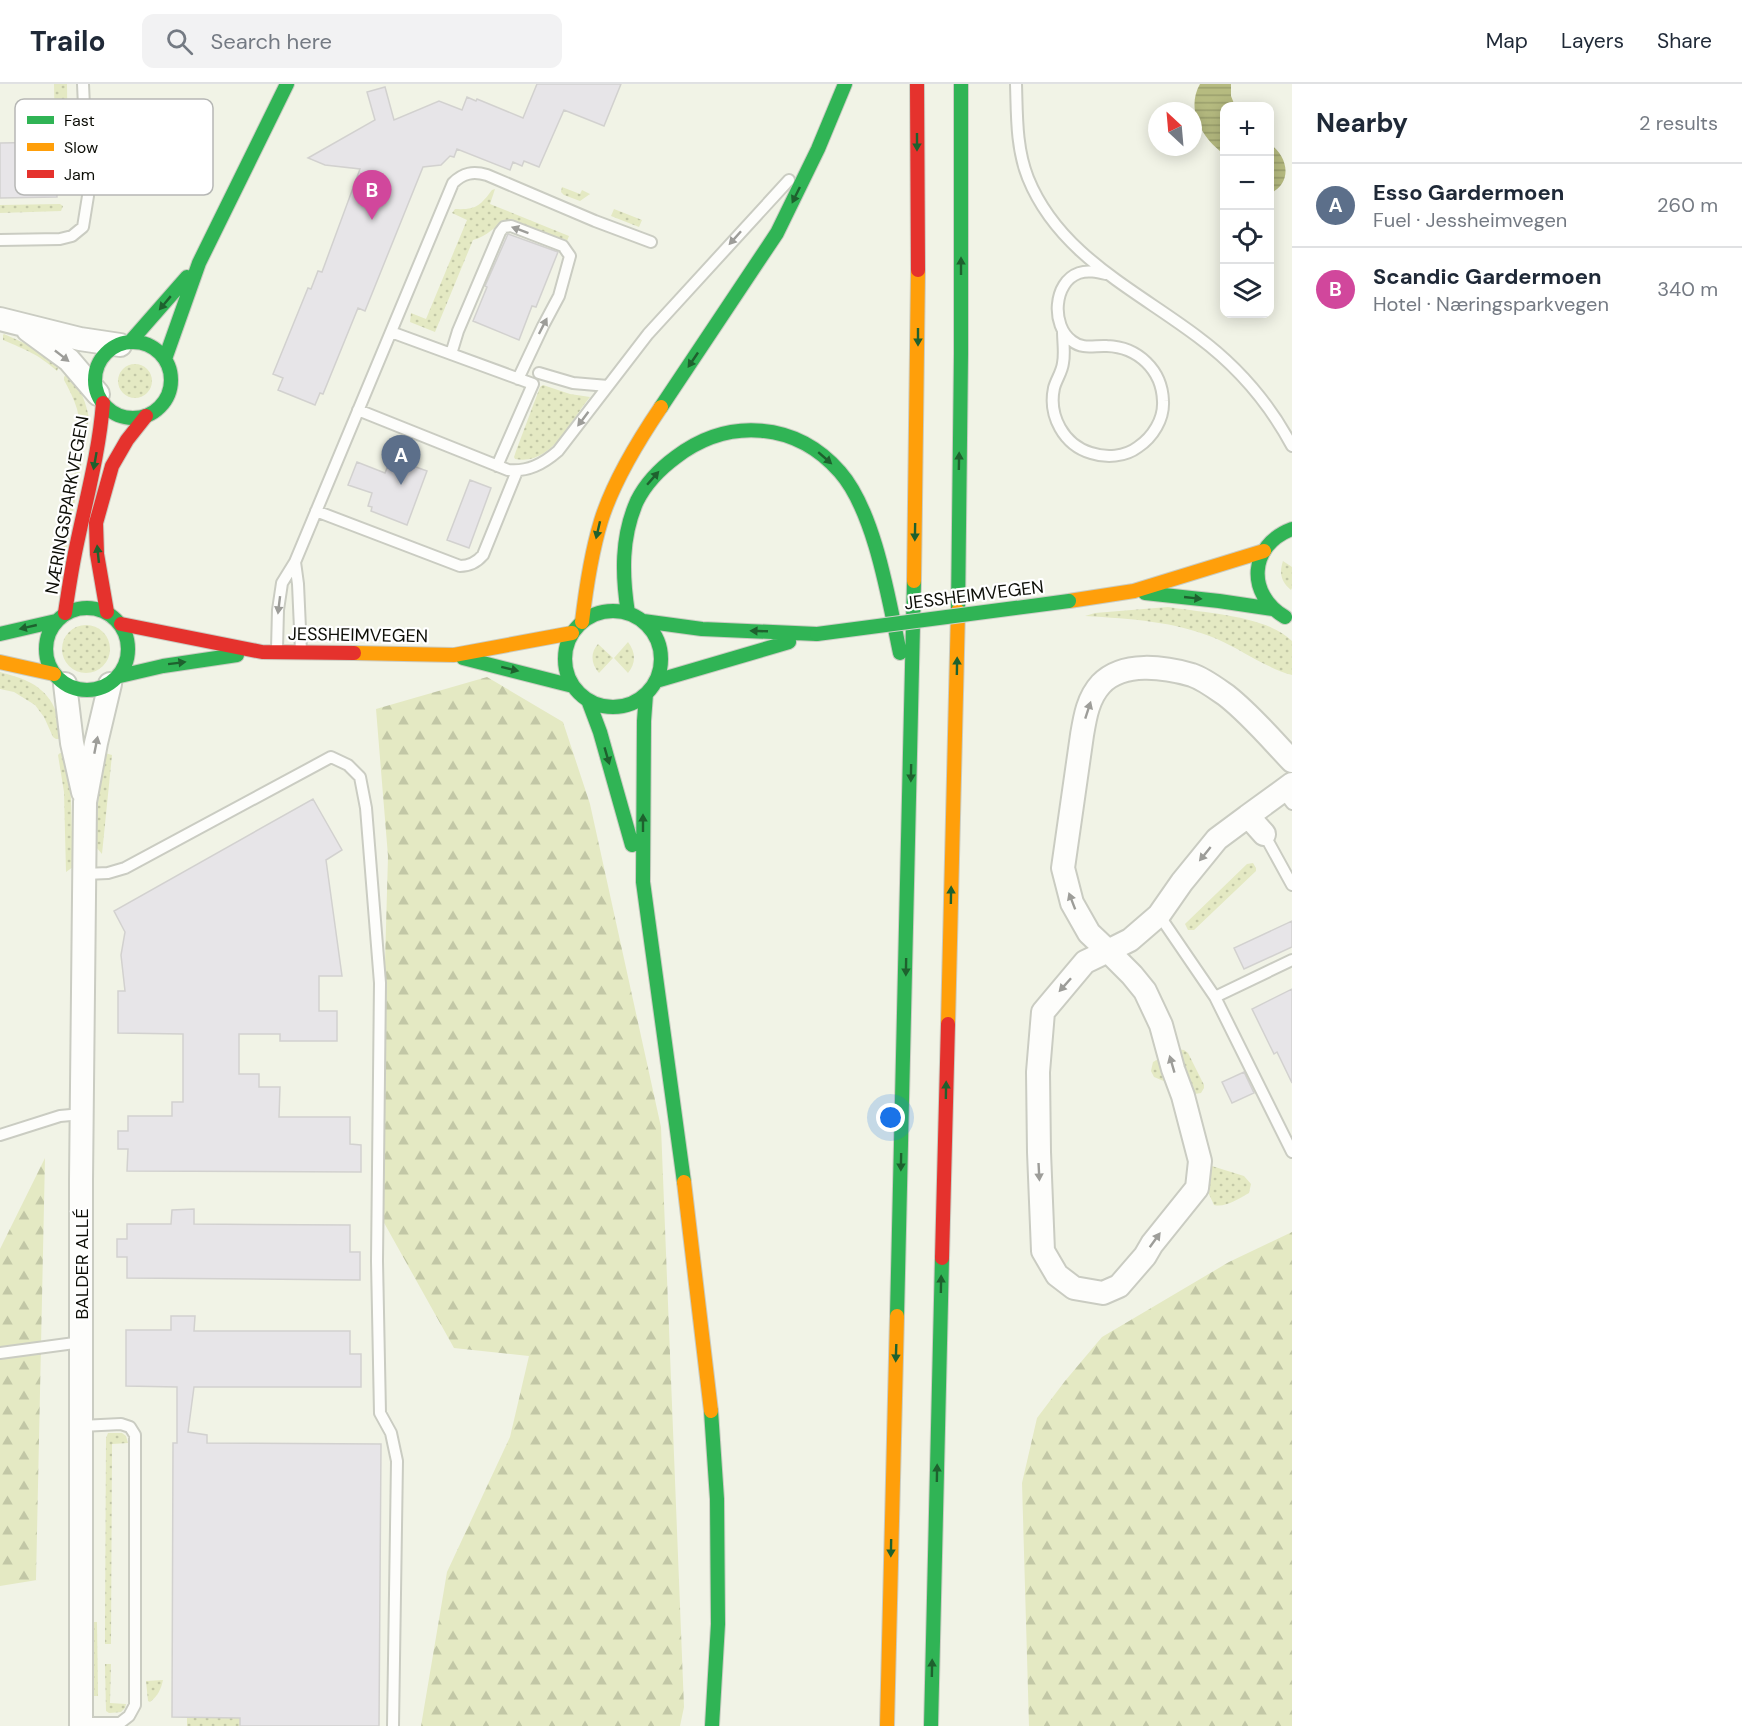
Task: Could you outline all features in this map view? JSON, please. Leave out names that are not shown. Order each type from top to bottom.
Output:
[{"type":"main road","name":"NÆRINGSPARKVEGEN","points":[[101,399],[112,411],[123,417],[135,418],[146,416],[164,402],[171,381],[170,369],[165,359],[200,263],[287,84]]},
{"type":"main road","points":[[582,622],[588,574],[601,520],[619,478],[645,431],[777,233],[818,149],[845,84]]},
{"type":"main road","points":[[887,1726],[912,714],[918,350],[917,84]]},
{"type":"main road","points":[[931,1726],[957,681],[961,366],[961,84]]},
{"type":"main road","name":"NÆRINGSPARKVEGEN","points":[[61,617],[99,438],[101,399],[96,374],[99,364],[104,356],[125,344],[156,314],[200,263]]},
{"type":"main road","points":[[125,344],[140,343],[149,346],[165,359]]},
{"type":"main road","name":"NÆRINGSPARKVEGEN","points":[[107,612],[97,554],[96,523],[112,466],[127,440],[146,416]]},
{"type":"main road","points":[[628,613],[622,556],[625,538],[637,502],[658,472],[691,446],[735,430],[753,429],[790,436],[810,446],[839,471],[864,512],[874,541],[891,611],[912,714]]},
{"type":"main road","points":[[1292,529],[1272,540],[1264,551],[1258,566],[1258,581],[1263,596],[1273,609],[1292,619]]},
{"type":"main road","name":"JESSHEIMVEGEN","points":[[656,681],[817,634],[1134,591],[1264,551]]},
{"type":"main road","name":"JESSHEIMVEGEN","points":[[1134,591],[1273,609]]},
{"type":"main road","points":[[0,634],[61,617],[75,609],[86,607],[107,612],[121,624],[129,645],[129,656],[115,680],[95,690],[80,690],[59,679],[0,662]]},
{"type":"main road","points":[[612,611],[628,613],[642,621],[652,631],[661,655],[660,668],[656,681],[646,694],[633,703],[618,707],[603,706],[588,700],[573,686],[567,673],[565,659],[567,646],[572,633],[582,622],[596,614],[612,611]]},
{"type":"main road","points":[[59,679],[48,664],[46,642],[50,631],[61,617]]},
{"type":"main road","name":"JESSHEIMVEGEN","points":[[642,621],[702,629],[817,634]]},
{"type":"main road","name":"JESSHEIMVEGEN","points":[[121,624],[262,652]]},
{"type":"main road","name":"JESSHEIMVEGEN","points":[[115,680],[147,668],[262,652],[454,655],[572,633]]},
{"type":"main road","name":"JESSHEIMVEGEN","points":[[454,655],[573,686]]},
{"type":"main road","points":[[646,694],[643,882],[693,1252],[712,1420],[717,1499],[718,1590],[712,1726]]},
{"type":"main road","points":[[588,700],[600,732],[643,882]]},
{"type":"street","points":[[10,322],[80,339],[125,344]]},
{"type":"street","points":[[10,322],[69,360],[101,399]]},
{"type":"street","points":[[1289,793],[1248,816],[1217,839],[1159,915],[1130,940],[1108,951],[1085,962],[1043,1012],[1038,1072],[1043,1251],[1057,1275],[1074,1288],[1103,1293],[1119,1286],[1197,1188],[1200,1161],[1161,1025],[1145,991],[1108,951],[1089,933],[1072,903],[1063,868],[1085,714],[1093,695],[1108,678],[1124,670],[1143,668],[1169,670],[1194,676],[1227,696],[1255,721],[1292,761]]},
{"type":"street","name":"BALDER ALLÉ","points":[[59,679],[85,802]]},
{"type":"street","name":"BALDER ALLÉ","points":[[81,1724],[85,802],[96,743],[115,680]]},
{"type":"street","points":[[1248,816],[1264,834]]},
{"type":"lane","points":[[83,84],[84,99]]},
{"type":"lane","points":[[1016,84],[1019,140],[1024,164],[1035,193],[1046,212],[1066,236],[1106,274],[1198,337],[1227,361],[1256,391],[1278,420],[1292,446]]},
{"type":"lane","points":[[358,410],[498,466],[517,471],[539,465],[558,451],[666,313],[818,149]]},
{"type":"lane","points":[[277,652],[277,627],[282,583],[295,562],[449,189],[457,179],[469,173],[478,172],[651,242]]},
{"type":"lane","points":[[0,240],[60,239],[72,236],[83,227],[88,195]]},
{"type":"lane","points":[[451,354],[458,331],[500,232],[504,227],[511,226],[563,246],[570,256],[559,296],[518,379]]},
{"type":"lane","points":[[1063,331],[1064,363],[1055,384],[1052,403],[1055,419],[1064,435],[1074,446],[1084,451],[1097,456],[1117,456],[1130,452],[1147,440],[1159,421],[1163,409],[1159,380],[1150,365],[1141,357],[1123,348],[1078,345],[1063,331],[1059,323],[1059,300],[1067,281],[1072,276],[1085,271],[1106,274]]},
{"type":"lane","points":[[391,332],[533,384],[498,466]]},
{"type":"lane","points":[[539,373],[573,383],[608,386]]},
{"type":"lane","points":[[316,511],[460,566],[466,566],[478,561],[483,555],[517,471]]},
{"type":"lane","points":[[295,562],[301,652]]},
{"type":"lane","points":[[86,874],[108,873],[124,868],[331,757],[348,765],[360,777],[366,808],[380,983],[377,1261],[380,1413],[391,1433],[397,1461],[393,1726]]},
{"type":"lane","points":[[1264,834],[1292,885]]},
{"type":"lane","points":[[1159,915],[1215,997],[1292,1152]]},
{"type":"lane","points":[[1215,997],[1292,960]]},
{"type":"lane","points":[[0,1135],[60,1116],[82,1114]]},
{"type":"lane","points":[[0,1353],[82,1342]]},
{"type":"lane","points":[[81,1426],[121,1424],[130,1427],[135,1435],[136,1653],[135,1706],[129,1716],[120,1723],[81,1724]]},
{"type":"green space","points":[[54,84],[67,84],[67,99],[54,99]]},
{"type":"green space","points":[[562,187],[580,194],[582,190],[590,194],[580,201],[564,195],[561,192]]},
{"type":"green space","points":[[495,189],[490,204],[569,236],[567,241],[508,220],[503,222],[473,240],[435,332],[410,322],[411,313],[426,319],[467,220],[452,213],[455,209],[477,206]]},
{"type":"green space","points":[[60,204],[63,206],[61,211],[0,213],[0,205]]},
{"type":"green space","points":[[614,209],[642,220],[639,227],[611,216]]},
{"type":"green space","points":[[4,334],[44,352],[59,365],[57,371],[38,356],[3,340]]},
{"type":"green space","points":[[135,364],[147,369],[152,381],[147,393],[135,398],[123,393],[118,381],[123,369]]},
{"type":"green space","points":[[67,373],[81,394],[89,418],[67,548],[58,546],[74,477],[79,423],[76,405],[64,380]]},
{"type":"green space","points":[[543,385],[570,394],[590,397],[550,449],[540,456],[515,459],[540,387]]},
{"type":"green space","points":[[1283,561],[1292,567],[1291,590],[1282,577]]},
{"type":"green space","points":[[1168,607],[1251,620],[1281,632],[1292,641],[1292,675],[1273,668],[1217,639],[1185,628],[1136,620],[1085,616],[1095,613]]},
{"type":"green space","points":[[86,625],[103,632],[110,649],[103,666],[86,673],[69,666],[62,649],[69,632]]},
{"type":"green space","points":[[628,642],[634,658],[628,673],[614,658]]},
{"type":"green space","points":[[598,644],[613,658],[599,673],[592,659]]},
{"type":"green space","points":[[0,672],[27,681],[45,694],[57,714],[62,739],[53,737],[44,717],[35,705],[14,692],[0,689]]},
{"type":"green space","points":[[487,677],[563,722],[590,804],[661,1127],[684,1707],[680,1726],[421,1726],[447,1572],[510,1437],[529,1356],[454,1348],[378,1212],[388,856],[376,709]]},
{"type":"green space","points":[[65,753],[71,798],[73,867],[66,872],[64,792],[58,755]]},
{"type":"green space","points":[[105,753],[112,755],[102,854],[96,847],[97,811]]},
{"type":"green space","points":[[1253,863],[1256,871],[1194,930],[1188,930],[1185,924],[1247,864]]},
{"type":"green space","points":[[1177,1049],[1188,1053],[1204,1085],[1201,1093],[1195,1094],[1154,1077],[1151,1071],[1153,1062]]},
{"type":"green space","points":[[45,1158],[37,1580],[0,1586],[0,1249]]},
{"type":"green space","points":[[1202,1163],[1244,1176],[1251,1184],[1249,1193],[1227,1204],[1214,1205],[1197,1168]]},
{"type":"green space","points":[[1292,1232],[1292,1726],[1029,1726],[1022,1483],[1037,1418],[1102,1337],[1229,1262]]},
{"type":"green space","points":[[108,1433],[122,1433],[126,1436],[128,1443],[112,1444],[111,1644],[105,1644],[106,1438]]},
{"type":"green space","points":[[92,1622],[97,1622],[98,1696],[92,1696]]},
{"type":"green space","points":[[105,1664],[111,1664],[110,1703],[126,1704],[121,1712],[106,1711]]},
{"type":"green space","points":[[163,1680],[157,1695],[150,1702],[148,1701],[146,1681]]},
{"type":"green space","points":[[187,1716],[240,1716],[240,1726],[187,1726]]},
{"type":"shaded area","points":[[1200,84],[1231,84],[1233,102],[1220,102],[1220,151],[1202,130],[1202,102],[1194,102]]},
{"type":"shaded area","points":[[1274,147],[1281,156],[1285,170],[1285,177],[1274,191]]},
{"type":"building","points":[[537,84],[621,84],[604,126],[564,110],[539,167],[524,161],[522,166],[513,162],[510,170],[457,149],[454,157],[450,156],[441,165],[423,167],[365,311],[358,308],[323,394],[320,393],[315,405],[278,390],[283,378],[273,374],[308,288],[311,289],[318,271],[322,272],[360,169],[325,165],[308,158],[375,120],[367,92],[385,87],[394,120],[439,101],[462,110],[467,97],[523,118]]},
{"type":"building","points":[[0,143],[15,143],[15,195],[57,195],[57,197],[0,198]]},
{"type":"building","points":[[508,234],[558,252],[536,307],[532,306],[519,340],[473,321],[487,287],[485,286]]},
{"type":"building","points":[[391,458],[427,471],[407,525],[371,511],[372,507],[368,506],[372,493],[348,485],[357,462],[385,473]]},
{"type":"building","points":[[470,480],[491,488],[469,548],[447,540]]},
{"type":"building","points":[[313,799],[342,850],[326,860],[342,976],[319,976],[319,1011],[337,1011],[337,1041],[280,1041],[280,1034],[239,1034],[239,1074],[259,1074],[259,1087],[280,1087],[279,1117],[350,1117],[350,1144],[361,1145],[361,1172],[127,1171],[128,1149],[118,1149],[118,1131],[128,1131],[128,1116],[172,1116],[172,1102],[183,1102],[183,1034],[118,1033],[118,991],[125,991],[121,955],[125,932],[114,911]]},
{"type":"building","points":[[1292,921],[1292,947],[1244,969],[1234,948]]},
{"type":"building","points":[[1292,989],[1292,1083],[1277,1052],[1274,1054],[1252,1009]]},
{"type":"building","points":[[1244,1072],[1254,1093],[1232,1103],[1222,1082]]},
{"type":"building","points":[[194,1209],[194,1224],[350,1225],[350,1252],[360,1252],[360,1280],[127,1278],[127,1257],[117,1257],[117,1239],[127,1239],[127,1224],[171,1224],[172,1210]]},
{"type":"building","points":[[171,1316],[195,1316],[194,1331],[350,1331],[350,1354],[361,1354],[361,1387],[194,1387],[188,1432],[207,1435],[207,1443],[381,1444],[379,1726],[240,1726],[240,1718],[172,1717],[173,1443],[177,1443],[177,1387],[126,1386],[126,1330],[171,1330]]},
{"type":"traffic: fast","points":[[165,359],[199,263],[287,84]]},
{"type":"traffic: fast","points":[[661,407],[777,233],[818,149],[845,84]]},
{"type":"traffic: fast","points":[[958,611],[961,84]]},
{"type":"traffic: fast","points":[[130,342],[187,277]]},
{"type":"traffic: fast","points":[[133,342],[147,345],[160,353],[168,366],[171,380],[168,394],[160,407],[147,415],[133,418],[119,415],[106,407],[98,394],[95,380],[98,366],[106,353],[119,345],[133,342]]},
{"type":"traffic: fast","points":[[628,613],[624,556],[632,515],[645,488],[665,466],[696,444],[718,435],[740,431],[761,431],[783,435],[803,443],[822,455],[840,472],[852,489],[863,510],[879,558],[900,653]]},
{"type":"traffic: fast","points":[[1285,617],[1272,607],[1264,596],[1259,583],[1258,570],[1267,546],[1278,536],[1292,529]]},
{"type":"traffic: fast","points":[[897,1316],[914,581]]},
{"type":"traffic: fast","points":[[1145,593],[1273,609]]},
{"type":"traffic: fast","points":[[817,634],[1069,601]]},
{"type":"traffic: fast","points":[[79,608],[95,608],[110,615],[121,626],[128,641],[128,649],[125,665],[116,678],[95,690],[79,690],[64,683],[53,672],[46,657],[46,641],[53,626],[64,615],[79,608]]},
{"type":"traffic: fast","points":[[613,611],[631,615],[647,625],[657,641],[661,659],[657,677],[647,693],[631,703],[613,707],[595,703],[579,693],[569,677],[565,659],[569,641],[579,625],[595,615],[613,611]]},
{"type":"traffic: fast","points":[[0,634],[56,621]]},
{"type":"traffic: fast","points":[[643,621],[702,629],[817,634]]},
{"type":"traffic: fast","points":[[656,681],[789,642]]},
{"type":"traffic: fast","points":[[120,676],[163,666],[237,655]]},
{"type":"traffic: fast","points":[[463,658],[573,686]]},
{"type":"traffic: fast","points":[[646,694],[643,882],[684,1182]]},
{"type":"traffic: fast","points":[[588,700],[600,732],[632,845]]},
{"type":"traffic: fast","points":[[931,1726],[942,1258]]},
{"type":"traffic: fast","points":[[711,1411],[717,1499],[718,1624],[712,1726]]},
{"type":"traffic: slow","points":[[914,581],[918,270]]},
{"type":"traffic: slow","points":[[582,622],[597,533],[606,506],[627,462],[661,407]]},
{"type":"traffic: slow","points":[[1069,601],[1134,591],[1264,551]]},
{"type":"traffic: slow","points":[[948,1024],[958,611]]},
{"type":"traffic: slow","points":[[354,653],[454,655],[572,633]]},
{"type":"traffic: slow","points":[[0,662],[54,674]]},
{"type":"traffic: slow","points":[[684,1182],[711,1411]]},
{"type":"traffic: slow","points":[[887,1726],[897,1316]]},
{"type":"traffic: jam","points":[[917,84],[918,270]]},
{"type":"traffic: jam","points":[[65,613],[95,460],[103,403]]},
{"type":"traffic: jam","points":[[107,612],[97,554],[96,523],[112,466],[127,440],[146,416]]},
{"type":"traffic: jam","points":[[121,624],[262,652],[354,653]]},
{"type":"traffic: jam","points":[[942,1258],[948,1024]]},
{"type":"place","name":"Scandic Gardermoen","points":[[372,220]]},
{"type":"place","name":"Esso Gardermoen","points":[[401,485]]}]
